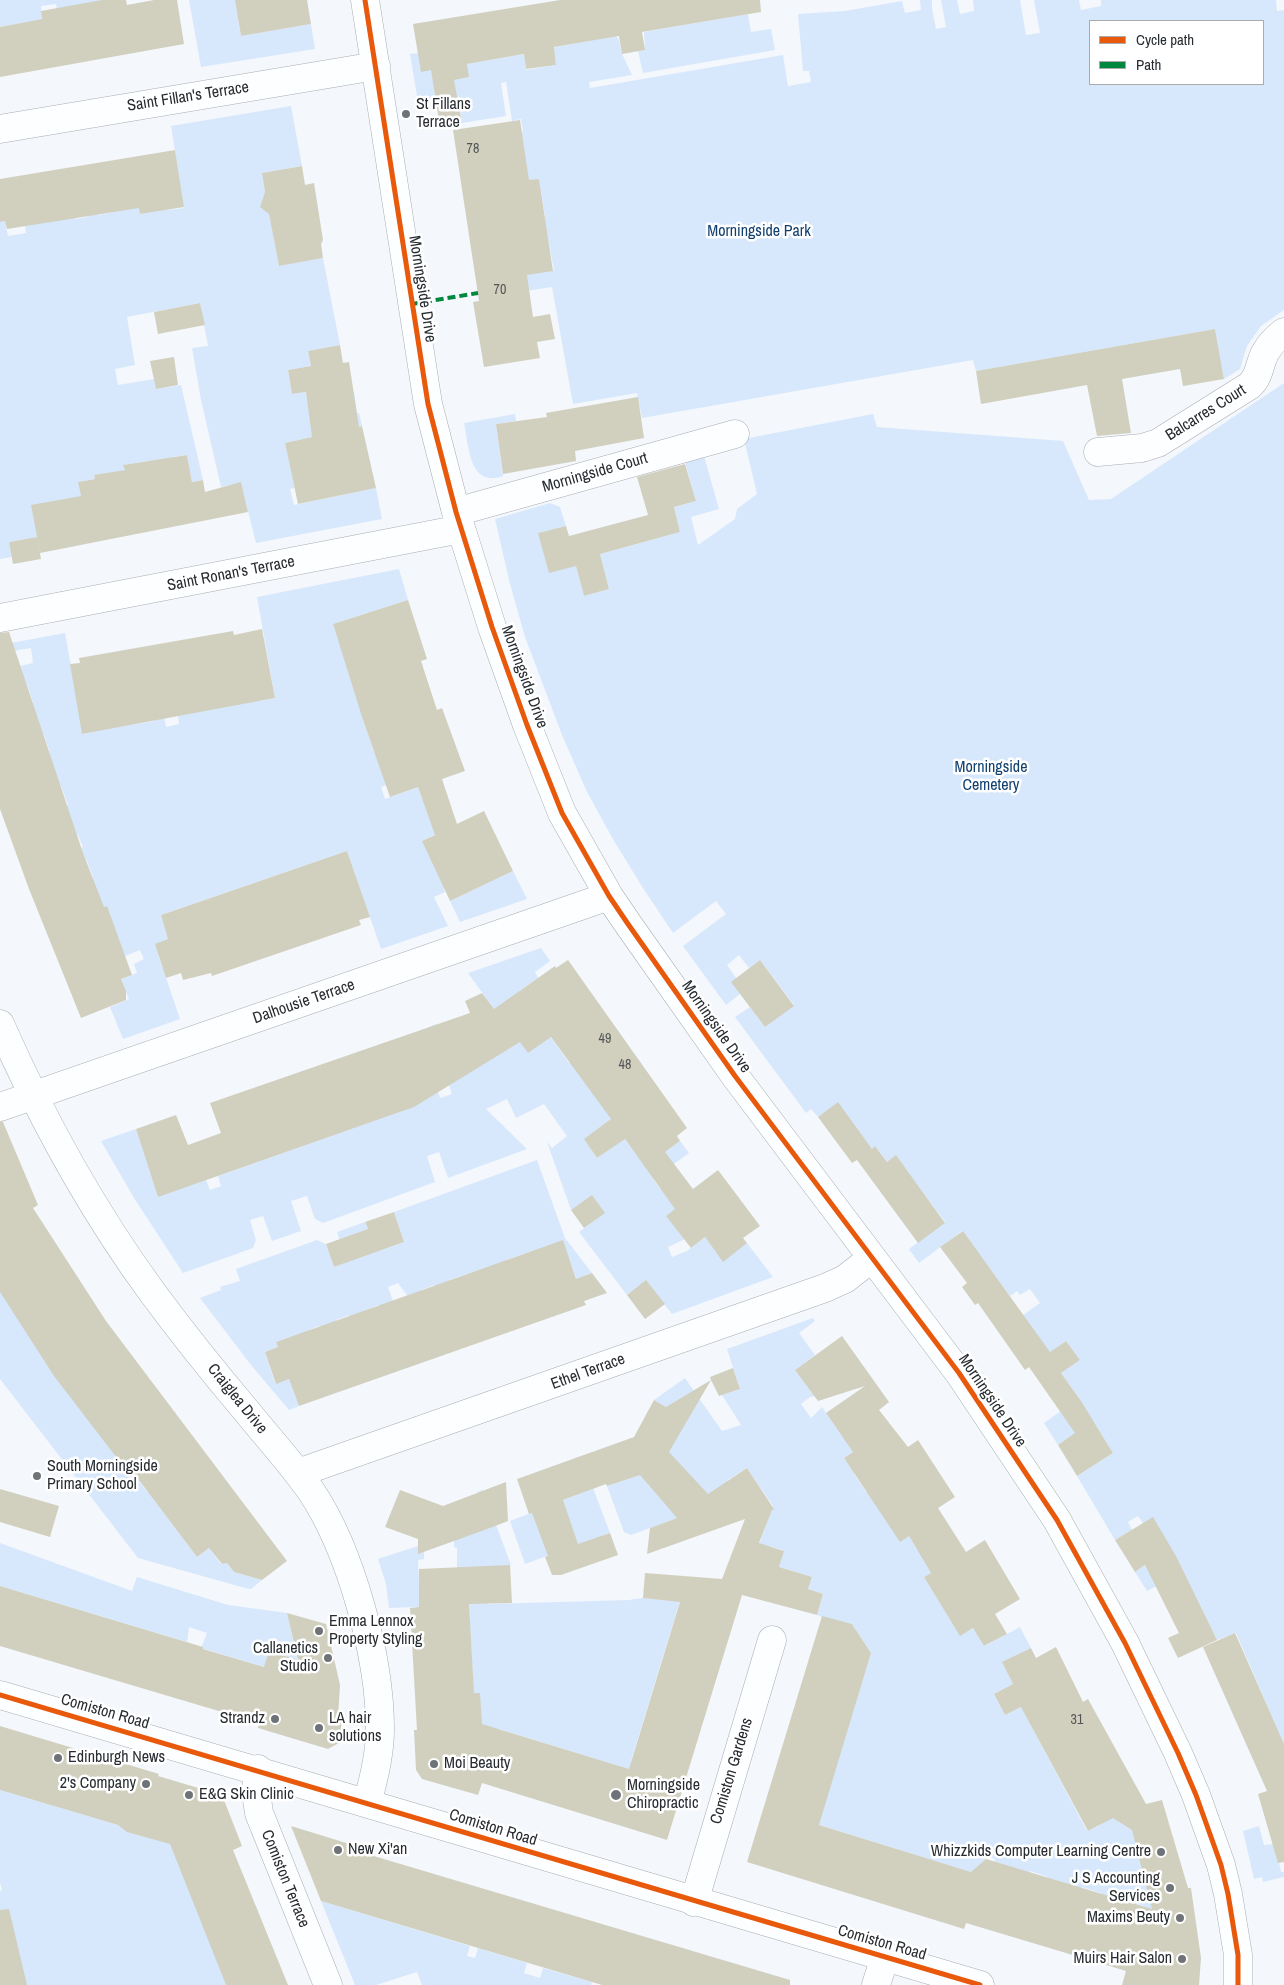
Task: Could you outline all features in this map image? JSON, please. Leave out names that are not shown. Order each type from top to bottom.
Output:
[{"type":"street","name":"Morningside Drive","points":[[365,0],[428,404],[458,521],[492,628],[562,813],[609,896],[735,1076],[959,1372],[1057,1520],[1114,1622],[1178,1753],[1196,1795],[1221,1865],[1235,1928],[1238,1955],[1238,1985]]},
{"type":"street","name":"Saint Fillan's Terrace","points":[[0,129],[376,66]]},
{"type":"street","name":"Balcarres Court","points":[[1098,452],[1142,448],[1158,443],[1249,386],[1257,377],[1264,354],[1275,339],[1284,332]]},
{"type":"street","name":"Morningside Court","points":[[458,521],[735,434]]},
{"type":"street","name":"Saint Ronan's Terrace","points":[[0,618],[458,521]]},
{"type":"street","name":"Dalhousie Terrace","points":[[0,1107],[609,896]]},
{"type":"street","name":"Craiglea Drive","points":[[0,1024],[34,1096],[79,1179],[152,1292],[243,1408],[298,1473],[325,1514],[352,1582],[369,1643],[377,1688],[380,1728],[376,1767],[367,1803]]},
{"type":"street","name":"Ethel Terrace","points":[[298,1473],[824,1288],[845,1279],[872,1258]]},
{"type":"street","name":"Comiston Gardens","points":[[694,1902],[772,1640]]},
{"type":"street","name":"Comiston Road","points":[[0,1695],[258,1769],[694,1902],[980,1985]]},
{"type":"street","name":"Comiston Terrace","points":[[258,1769],[256,1792],[259,1813],[328,1985]]},
{"type":"street","points":[[876,1985],[884,1957]]},
{"type":"green space","points":[[0,0],[108,0],[58,17],[56,4],[41,6],[42,19],[0,27]]},
{"type":"green space","points":[[189,0],[235,0],[236,5],[255,17],[238,20],[241,36],[311,24],[315,49],[201,67]]},
{"type":"green space","name":"Morningside Park","points":[[920,0],[932,0],[936,29],[946,27],[941,0],[957,0],[960,14],[974,11],[973,0],[1020,0],[1026,35],[1040,33],[1034,0],[1079,0],[1081,10],[1101,6],[1101,0],[1276,0],[1277,11],[1284,10],[1284,310],[1261,326],[1247,346],[1240,369],[1224,379],[1215,329],[976,371],[973,360],[642,418],[637,393],[573,404],[552,287],[500,295],[522,274],[554,270],[547,233],[535,235],[545,216],[539,179],[526,181],[498,136],[523,132],[521,119],[512,121],[506,82],[501,83],[506,116],[462,123],[458,97],[418,102],[410,54],[418,53],[449,67],[452,80],[468,77],[467,64],[531,53],[532,58],[525,60],[526,70],[556,65],[555,47],[616,36],[632,75],[589,82],[590,88],[783,55],[788,86],[811,82],[809,71],[803,71],[798,14],[845,11],[902,1],[905,13],[921,10]]},
{"type":"green space","points":[[748,14],[751,32],[771,29],[775,50],[643,73],[638,51],[645,50],[644,32]]},
{"type":"green space","points":[[291,106],[302,166],[262,173],[266,197],[262,208],[269,212],[279,266],[323,258],[340,345],[308,351],[311,366],[288,370],[292,394],[306,392],[307,400],[354,392],[357,413],[359,413],[362,426],[285,443],[295,488],[290,489],[294,505],[376,488],[382,519],[256,543],[241,483],[221,487],[201,400],[192,348],[208,346],[200,303],[127,317],[135,365],[115,369],[118,385],[154,379],[156,389],[181,385],[203,480],[192,482],[187,455],[172,457],[154,489],[147,461],[124,465],[129,488],[94,475],[95,479],[78,482],[81,496],[37,537],[9,542],[12,557],[0,559],[0,222],[5,221],[8,236],[26,233],[24,218],[74,209],[76,219],[87,217],[86,207],[97,205],[99,215],[114,212],[112,203],[138,198],[141,214],[153,211],[165,194],[167,210],[184,208],[171,126]]},
{"type":"green space","name":"Morningside Cemetery","points":[[1284,383],[1284,1745],[1236,1633],[1217,1640],[1183,1572],[1147,1591],[1135,1572],[1152,1561],[1143,1523],[1138,1516],[1128,1522],[1132,1530],[1115,1540],[1077,1476],[1113,1453],[1094,1422],[1058,1445],[1044,1423],[1079,1398],[1061,1373],[1080,1360],[1066,1341],[1049,1353],[1023,1315],[1040,1303],[1030,1289],[1020,1295],[1017,1291],[1010,1296],[962,1231],[919,1263],[909,1249],[945,1222],[896,1156],[887,1162],[876,1147],[872,1149],[838,1103],[818,1117],[811,1109],[806,1113],[735,1017],[750,1007],[765,1027],[794,1005],[760,960],[749,968],[739,955],[727,965],[736,978],[740,994],[726,1005],[683,946],[726,914],[716,901],[673,933],[643,888],[587,792],[562,735],[525,637],[495,519],[550,503],[560,507],[566,526],[539,533],[576,566],[584,596],[609,589],[600,554],[680,532],[674,507],[696,501],[685,462],[704,456],[719,509],[691,517],[698,545],[735,519],[737,509],[757,494],[744,439],[873,414],[877,427],[1063,441],[1089,500],[1111,499]]},
{"type":"green space","points":[[515,414],[516,421],[496,424],[503,476],[492,478],[483,476],[477,471],[473,463],[464,423]]},
{"type":"green space","points":[[399,569],[408,600],[333,624],[338,640],[357,634],[366,663],[347,669],[352,683],[421,661],[423,666],[397,674],[363,720],[374,752],[400,743],[403,779],[381,787],[385,799],[418,787],[422,799],[427,798],[438,833],[422,841],[454,884],[444,889],[445,892],[434,897],[448,926],[381,949],[347,851],[175,910],[161,915],[172,948],[158,954],[180,1019],[123,1039],[110,1007],[129,999],[121,979],[137,973],[134,964],[144,959],[140,950],[110,962],[110,914],[106,906],[90,913],[78,882],[93,877],[86,859],[71,864],[68,853],[83,847],[78,835],[63,840],[52,811],[68,805],[61,786],[46,791],[34,759],[50,753],[44,735],[16,709],[33,703],[27,684],[7,669],[33,663],[31,648],[0,653],[0,645],[65,633],[83,734],[96,731],[112,696],[118,727],[155,721],[149,689],[159,687],[166,727],[179,724],[178,716],[192,713],[254,670],[260,701],[275,698],[257,597]]},
{"type":"green space","points":[[513,871],[527,899],[460,922],[450,901]]},
{"type":"green space","points":[[541,948],[550,961],[535,972],[538,978],[519,991],[569,1063],[589,1049],[611,1119],[591,1149],[597,1158],[614,1146],[621,1134],[641,1161],[665,1152],[680,1141],[689,1153],[653,1179],[661,1190],[680,1177],[681,1205],[667,1216],[698,1228],[683,1240],[668,1247],[672,1257],[687,1251],[705,1237],[723,1261],[747,1243],[773,1277],[672,1314],[646,1281],[627,1295],[579,1232],[604,1213],[592,1196],[571,1210],[547,1142],[552,1148],[567,1136],[544,1104],[516,1118],[507,1099],[486,1109],[527,1149],[448,1178],[439,1152],[427,1156],[435,1182],[323,1223],[315,1219],[307,1196],[291,1201],[301,1231],[272,1241],[263,1216],[250,1220],[256,1240],[253,1248],[183,1273],[134,1198],[101,1141],[136,1129],[158,1196],[206,1180],[210,1190],[221,1186],[218,1176],[405,1110],[401,1097],[436,1085],[440,1098],[452,1094],[429,1027],[436,1024],[456,1080],[494,1009],[468,973]]},
{"type":"green space","points":[[537,1160],[565,1238],[592,1273],[583,1277],[590,1299],[584,1301],[569,1258],[547,1246],[506,1260],[512,1278],[491,1266],[449,1280],[456,1298],[439,1298],[434,1285],[421,1290],[427,1308],[411,1308],[407,1295],[398,1283],[388,1287],[399,1318],[378,1305],[364,1311],[370,1328],[354,1328],[349,1315],[336,1320],[342,1338],[324,1338],[319,1326],[307,1331],[313,1348],[290,1337],[276,1342],[278,1347],[265,1352],[275,1383],[289,1379],[299,1406],[289,1410],[251,1365],[200,1298],[221,1290],[220,1287],[240,1281],[236,1269],[317,1240],[326,1244],[334,1267],[347,1262],[337,1232],[365,1222],[376,1252],[404,1242],[394,1212]]},
{"type":"green space","points":[[0,1263],[49,1347],[40,1354],[119,1460],[113,1464],[117,1470],[126,1463],[151,1471],[139,1481],[148,1493],[161,1484],[151,1496],[197,1557],[209,1548],[221,1564],[227,1563],[234,1572],[262,1580],[251,1589],[138,1558],[0,1379]]},
{"type":"green space","points":[[813,1318],[815,1321],[799,1333],[815,1355],[795,1370],[815,1396],[810,1397],[801,1404],[811,1418],[822,1407],[842,1436],[867,1427],[883,1415],[891,1426],[844,1458],[852,1470],[870,1457],[854,1474],[866,1492],[879,1484],[917,1550],[966,1552],[924,1577],[960,1635],[973,1628],[985,1646],[1020,1627],[1031,1648],[1003,1662],[1013,1684],[994,1694],[1005,1715],[1025,1705],[1033,1729],[1087,1831],[1099,1826],[1103,1811],[1130,1815],[1155,1917],[1141,1924],[1144,1906],[1136,1904],[1130,1921],[1095,1910],[1101,1893],[1082,1887],[1077,1904],[1043,1894],[1048,1877],[1030,1871],[1025,1888],[989,1878],[995,1859],[986,1856],[980,1875],[813,1823],[838,1760],[871,1653],[852,1624],[826,1619],[817,1615],[823,1594],[808,1589],[812,1577],[779,1567],[783,1550],[769,1546],[751,1567],[773,1506],[747,1468],[728,1480],[707,1507],[631,1535],[624,1532],[607,1486],[636,1476],[642,1471],[646,1482],[667,1506],[667,1451],[687,1420],[654,1400],[685,1378],[722,1431],[741,1425],[722,1395],[740,1389],[727,1349]]},
{"type":"green space","points":[[581,1456],[610,1533],[525,1564],[510,1521],[587,1491],[574,1458]]},
{"type":"green space","points":[[483,1490],[511,1565],[487,1567],[488,1604],[643,1598],[680,1601],[631,1761],[636,1764],[635,1771],[499,1729],[472,1745],[480,1693],[469,1693],[473,1683],[469,1605],[389,1608],[386,1584],[378,1559],[421,1545],[424,1559],[418,1560],[419,1580],[457,1579],[457,1548],[454,1547],[454,1538],[490,1528],[477,1492]]},
{"type":"green space","points":[[0,1543],[132,1591],[137,1577],[228,1605],[287,1613],[300,1671],[264,1667],[201,1648],[207,1633],[189,1627],[187,1642],[0,1586]]},
{"type":"green space","points":[[0,1790],[118,1825],[175,1845],[226,1985],[24,1985],[0,1930],[0,1891],[2,1890],[0,1883]]},
{"type":"green space","points":[[1259,1826],[1264,1845],[1275,1844],[1281,1872],[1284,1872],[1284,1877],[1263,1882],[1262,1877],[1254,1879],[1243,1831]]},
{"type":"green space","points":[[321,1901],[470,1946],[467,1956],[475,1958],[478,1948],[527,1963],[524,1973],[540,1978],[543,1968],[592,1982],[591,1985],[422,1985],[417,1972],[376,1985],[355,1985]]},
{"type":"building","points":[[102,0],[126,0],[127,5],[154,0],[177,0],[184,44],[0,77],[0,27],[42,19],[41,11]]},
{"type":"building","points":[[235,0],[307,0],[311,24],[241,36]]},
{"type":"building","points":[[560,0],[760,0],[761,12],[642,32],[645,50],[622,54],[619,36],[554,47],[556,65],[526,69],[524,54],[467,64],[469,77],[454,80],[462,123],[440,127],[431,70],[421,72],[413,24]]},
{"type":"building","points":[[520,120],[529,180],[539,179],[553,271],[527,275],[533,317],[550,314],[555,339],[537,342],[540,358],[484,367],[473,302],[479,301],[453,130]]},
{"type":"building","points":[[175,150],[184,207],[140,214],[139,208],[7,229],[5,221],[0,222],[0,179]]},
{"type":"building","points":[[302,166],[305,185],[314,183],[323,240],[321,244],[323,258],[279,266],[269,214],[260,207],[265,192],[262,173]]},
{"type":"building","points":[[200,303],[205,325],[158,334],[154,312]]},
{"type":"building","points":[[1215,329],[1224,379],[1183,386],[1180,369],[1122,379],[1131,433],[1097,436],[1087,385],[981,404],[976,371]]},
{"type":"building","points":[[340,345],[343,363],[349,362],[359,427],[362,426],[376,488],[298,504],[285,443],[312,437],[306,392],[292,394],[288,370],[311,366],[308,351]]},
{"type":"building","points":[[174,357],[178,385],[156,389],[150,361]]},
{"type":"building","points":[[638,397],[644,438],[575,451],[576,461],[503,474],[496,424],[547,417],[546,413]]},
{"type":"building","points":[[187,455],[192,482],[203,480],[205,492],[241,482],[248,512],[40,553],[31,505],[81,496],[78,482],[95,479],[94,475],[125,470],[123,465]]},
{"type":"building","points":[[685,464],[696,501],[674,507],[680,532],[600,554],[609,589],[584,596],[576,566],[549,573],[538,533],[566,526],[569,536],[648,515],[637,477]]},
{"type":"building","points":[[37,537],[41,559],[13,564],[9,542]]},
{"type":"building","points":[[408,600],[427,659],[421,661],[437,710],[442,708],[465,771],[442,779],[457,824],[484,811],[513,871],[450,901],[422,841],[435,835],[418,787],[390,797],[363,720],[333,624]]},
{"type":"building","points":[[262,629],[275,698],[82,734],[70,664],[80,663],[79,658],[233,631],[234,635]]},
{"type":"building","points":[[9,632],[83,853],[104,907],[107,906],[132,975],[121,979],[126,991],[126,1000],[81,1018],[29,889],[0,809],[0,633]]},
{"type":"building","points":[[347,851],[370,917],[359,920],[361,925],[212,976],[211,973],[183,980],[181,973],[166,978],[155,944],[168,939],[161,915]]},
{"type":"building","points":[[568,960],[687,1128],[677,1136],[680,1141],[665,1152],[693,1189],[718,1170],[760,1226],[743,1238],[747,1243],[723,1262],[705,1237],[691,1248],[666,1216],[675,1209],[625,1139],[597,1158],[584,1139],[611,1119],[551,1037],[528,1053],[520,1042],[414,1107],[158,1197],[136,1129],[176,1115],[188,1145],[221,1133],[210,1103],[470,1013],[465,1001],[482,993],[494,1009],[555,966],[556,968]]},
{"type":"building","points":[[760,960],[794,1006],[765,1027],[731,982]]},
{"type":"building","points":[[838,1102],[872,1149],[875,1146],[887,1162],[896,1155],[945,1223],[918,1243],[857,1160],[852,1163],[818,1117]]},
{"type":"building","points":[[0,1122],[3,1122],[38,1205],[33,1208],[106,1321],[287,1561],[262,1580],[234,1572],[227,1563],[222,1564],[209,1548],[197,1557],[126,1463],[123,1466],[54,1376],[0,1292]]},
{"type":"building","points":[[592,1195],[605,1213],[584,1228],[571,1210]]},
{"type":"building","points":[[394,1212],[404,1242],[334,1267],[326,1244],[368,1229],[365,1222]]},
{"type":"building","points":[[963,1231],[1050,1352],[1066,1341],[1080,1360],[1061,1373],[1081,1401],[1113,1453],[1077,1476],[1058,1445],[1075,1433],[1029,1367],[1025,1370],[978,1303],[975,1305],[962,1287],[967,1283],[940,1247]]},
{"type":"building","points":[[563,1240],[576,1279],[592,1273],[607,1293],[584,1301],[586,1305],[299,1406],[289,1379],[276,1384],[265,1352],[278,1347],[276,1342]]},
{"type":"building","points":[[646,1280],[665,1304],[645,1319],[627,1295]]},
{"type":"building","points":[[842,1336],[889,1402],[879,1410],[908,1447],[918,1440],[955,1497],[938,1508],[966,1552],[985,1540],[1020,1599],[995,1614],[1007,1634],[984,1646],[973,1628],[960,1636],[924,1577],[931,1573],[909,1536],[900,1542],[844,1458],[853,1452],[826,1413],[865,1386],[818,1401],[795,1370]]},
{"type":"building","points":[[733,1368],[740,1389],[719,1396],[710,1377]]},
{"type":"building","points":[[711,1380],[669,1452],[708,1494],[747,1468],[774,1509],[759,1543],[784,1551],[779,1567],[812,1577],[808,1589],[823,1594],[817,1615],[742,1595],[667,1840],[482,1783],[478,1795],[422,1779],[416,1770],[414,1730],[417,1730],[410,1608],[419,1607],[419,1569],[510,1565],[512,1603],[469,1604],[474,1693],[480,1693],[482,1724],[629,1769],[680,1602],[643,1598],[645,1573],[722,1579],[745,1519],[647,1554],[650,1528],[677,1518],[640,1475],[607,1486],[606,1484],[563,1500],[578,1544],[610,1533],[618,1555],[561,1575],[552,1575],[545,1557],[548,1556],[532,1513],[529,1514],[517,1479],[634,1437],[654,1400],[666,1407]]},
{"type":"building","points":[[506,1482],[508,1521],[490,1528],[418,1554],[418,1539],[385,1527],[400,1490],[443,1506]]},
{"type":"building","points":[[0,1489],[59,1506],[50,1537],[0,1522]]},
{"type":"building","points":[[1153,1517],[1176,1556],[1217,1640],[1178,1658],[1168,1638],[1179,1633],[1145,1565],[1135,1572],[1115,1540]]},
{"type":"building","points":[[0,1586],[264,1667],[269,1651],[298,1660],[287,1613],[326,1624],[340,1685],[338,1718],[342,1719],[339,1743],[328,1749],[258,1728],[259,1723],[0,1646]]},
{"type":"building","points":[[822,1616],[852,1624],[871,1653],[819,1825],[971,1872],[986,1859],[1152,1909],[1132,1830],[1113,1818],[1088,1831],[1021,1707],[1005,1715],[994,1694],[1013,1684],[1002,1662],[1031,1648],[1036,1658],[1056,1647],[1083,1702],[1088,1699],[1146,1804],[1162,1800],[1188,1888],[1191,1888],[1201,1958],[1199,1985],[1122,1985],[1126,1971],[966,1923],[964,1929],[747,1862]]},
{"type":"building","points":[[1235,1633],[1284,1744],[1284,1862],[1278,1863],[1258,1794],[1267,1791],[1203,1647]]},
{"type":"building","points":[[0,1726],[222,1795],[242,1846],[233,1850],[288,1985],[226,1985],[170,1844],[127,1832],[118,1825],[0,1790]]},
{"type":"building","points":[[291,1826],[369,1850],[367,1854],[790,1980],[790,1985],[602,1985],[321,1901]]},
{"type":"building","points":[[9,1909],[27,1985],[0,1985],[0,1910]]},
{"type":"marked path","points":[[412,304],[478,293]]},
{"type":"cycle path","points":[[365,0],[428,404],[456,512],[492,627],[527,725],[562,813],[609,896],[628,924],[735,1076],[959,1373],[1057,1520],[1125,1643],[1196,1795],[1221,1865],[1228,1894],[1238,1955],[1238,1985]]},
{"type":"cycle path","points":[[0,1695],[980,1985]]},
{"type":"place","name":"St Fillans Terrace","points":[[406,114]]},
{"type":"place","name":"South Morningside Primary School","points":[[37,1476]]},
{"type":"place","name":"Emma Lennox Property Styling","points":[[319,1631]]},
{"type":"place","name":"Callanetics Studio","points":[[328,1658]]},
{"type":"place","name":"Strandz","points":[[275,1719]]},
{"type":"place","name":"LA hair solutions","points":[[319,1728]]},
{"type":"place","name":"Edinburgh News","points":[[58,1758]]},
{"type":"place","name":"Moi Beauty","points":[[434,1764]]},
{"type":"place","name":"2's Company","points":[[146,1784]]},
{"type":"place","name":"E&G Skin Clinic","points":[[189,1795]]},
{"type":"place","name":"Morningside Chiropractic","points":[[616,1795]]},
{"type":"place","name":"New Xi'an","points":[[338,1850]]},
{"type":"place","name":"Whizzkids Computer Learning Centre","points":[[1161,1852]]},
{"type":"place","name":"J S Accounting Services","points":[[1170,1888]]},
{"type":"place","name":"Maxims Beuty","points":[[1180,1918]]},
{"type":"place","name":"Muirs Hair Salon","points":[[1182,1959]]}]
